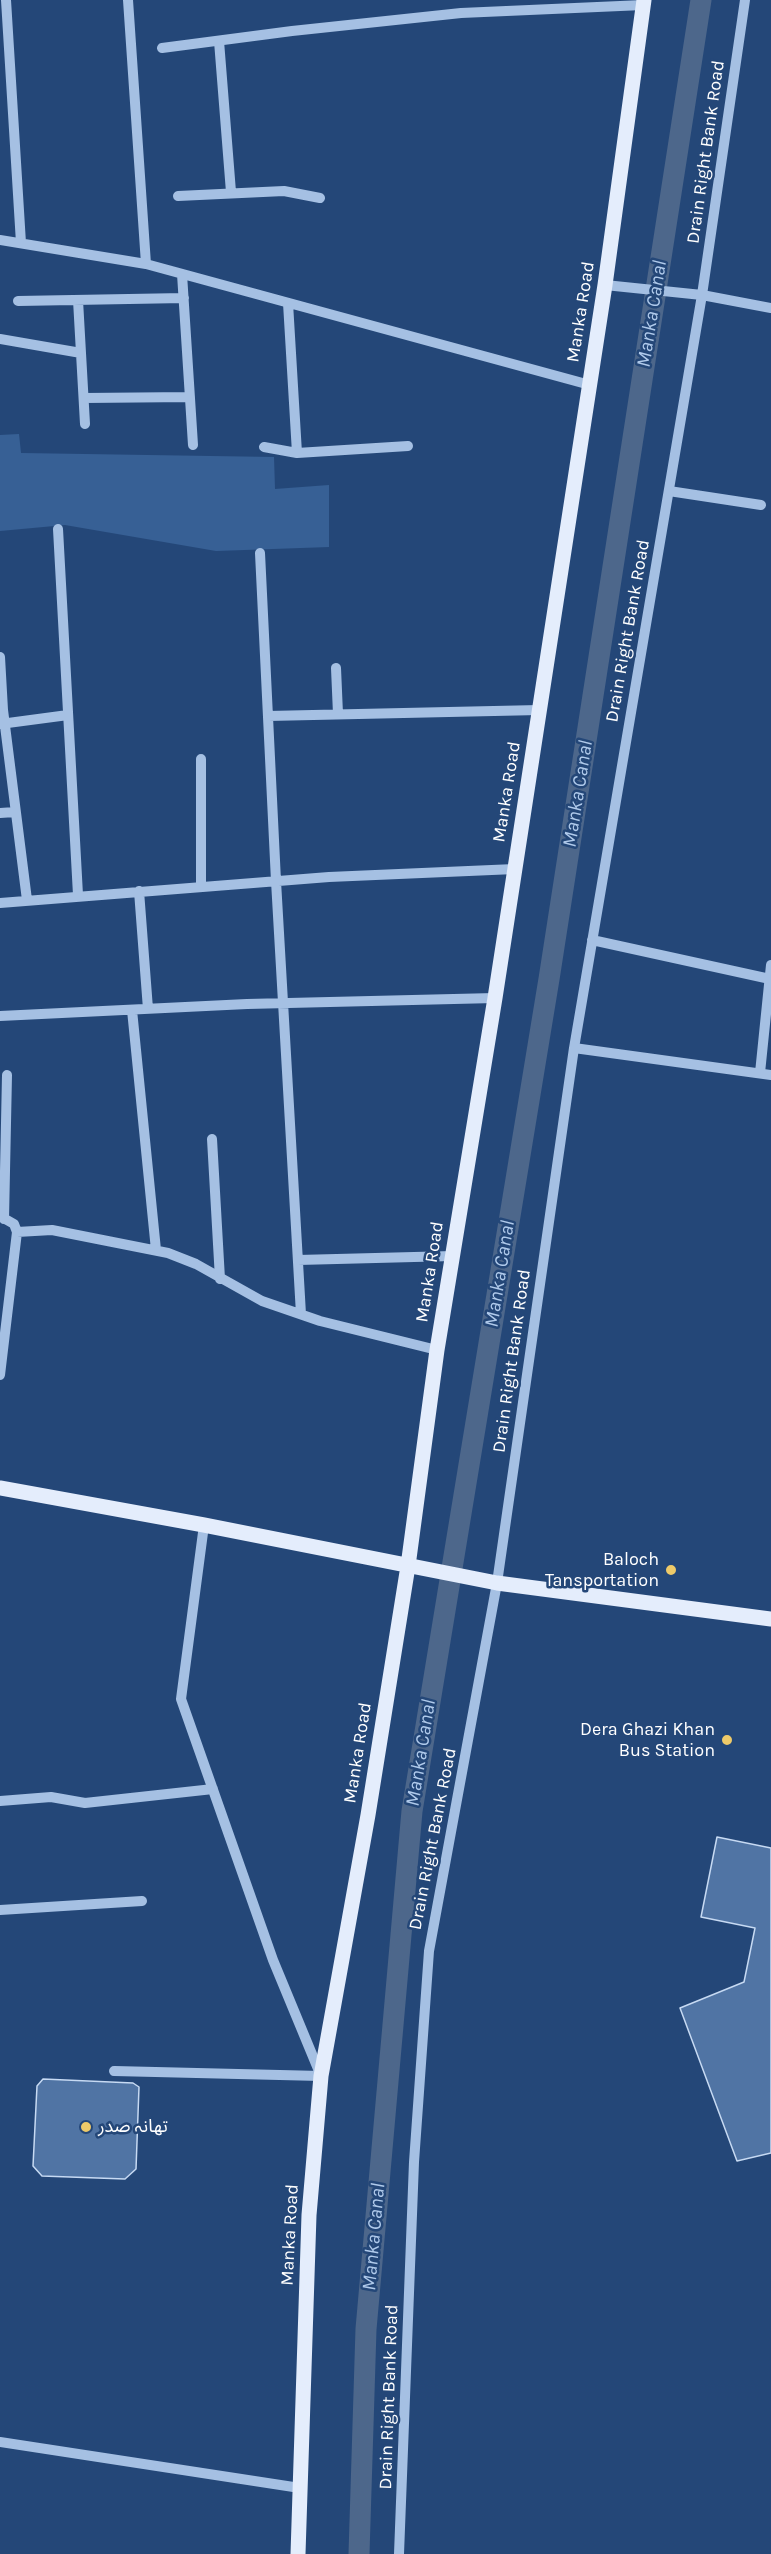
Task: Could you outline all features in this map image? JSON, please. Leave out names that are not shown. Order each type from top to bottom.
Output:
[{"type":"main road","name":"Manka Road","points":[[298,2554],[309,2215],[321,2076],[370,1804],[408,1566],[437,1350],[495,998],[590,385],[644,3]]},
{"type":"main road","points":[[0,1488],[204,1525],[497,1583],[771,1619]]},
{"type":"street","points":[[6,0],[21,243]]},
{"type":"street","points":[[128,0],[146,264]]},
{"type":"street","name":"Drain Right Bank Road","points":[[399,2554],[414,2162],[429,1951],[497,1583],[574,1048],[702,295],[745,0]]},
{"type":"street","points":[[162,48],[461,13],[644,3]]},
{"type":"street","points":[[219,40],[231,192]]},
{"type":"street","points":[[178,196],[284,191],[320,198]]},
{"type":"street","points":[[0,240],[146,264],[590,385]]},
{"type":"street","points":[[182,274],[193,445]]},
{"type":"street","points":[[605,285],[702,295],[771,308]]},
{"type":"street","points":[[18,301],[184,298]]},
{"type":"street","points":[[78,300],[85,424]]},
{"type":"street","points":[[288,303],[297,453]]},
{"type":"street","points":[[0,339],[81,353]]},
{"type":"street","points":[[84,398],[190,398]]},
{"type":"street","points":[[264,447],[297,453],[408,446]]},
{"type":"street","points":[[669,491],[761,505]]},
{"type":"street","points":[[57,529],[78,895]]},
{"type":"street","points":[[261,553],[276,881],[301,1314]]},
{"type":"street","points":[[0,657],[3,724],[27,900]]},
{"type":"street","points":[[336,668],[338,714]]},
{"type":"street","points":[[268,716],[539,710]]},
{"type":"street","points":[[3,724],[68,715]]},
{"type":"street","points":[[201,759],[201,886]]},
{"type":"street","points":[[0,813],[15,812]]},
{"type":"street","points":[[0,903],[78,895],[340,876],[515,869]]},
{"type":"street","points":[[140,891],[148,1009]]},
{"type":"street","points":[[592,940],[770,973]]},
{"type":"street","points":[[574,1048],[765,1074],[771,965]]},
{"type":"street","points":[[0,1016],[284,1003],[495,998]]},
{"type":"street","points":[[132,1010],[156,1250]]},
{"type":"street","points":[[0,1375],[17,1232],[14,1224],[2,1217],[2,1135],[7,1075]]},
{"type":"street","points":[[212,1139],[220,1279]]},
{"type":"street","points":[[17,1232],[52,1230],[156,1250],[196,1264],[262,1301],[301,1314],[437,1350]]},
{"type":"street","points":[[298,1260],[453,1256]]},
{"type":"street","points":[[114,2071],[321,2076],[273,1960],[181,1699],[204,1525]]},
{"type":"street","points":[[0,1801],[51,1797],[85,1803],[213,1789]]},
{"type":"street","points":[[0,1911],[142,1901]]},
{"type":"street","points":[[0,2442],[300,2488]]},
{"type":"shaded area","points":[[19,434],[21,453],[274,457],[275,489],[329,485],[329,547],[216,551],[65,525],[0,531],[0,435]]},
{"type":"building","points":[[717,1837],[771,1848],[771,2153],[737,2161],[680,2008],[744,1982],[755,1928],[701,1917]]},
{"type":"building","name":"تھانہ صدر","points":[[43,2079],[133,2083],[139,2087],[136,2169],[125,2179],[42,2176],[33,2166],[37,2086]]},
{"type":"waterway","name":"Manka Canal","points":[[359,2554],[366,2329],[412,1811],[549,979],[701,0]]},
{"type":"place","name":"Baloch Tansportation","points":[[671,1570]]},
{"type":"place","name":"Dera Ghazi Khan Bus Station","points":[[727,1740]]},
{"type":"place","name":"تھانہ صدر","points":[[86,2127]]}]
